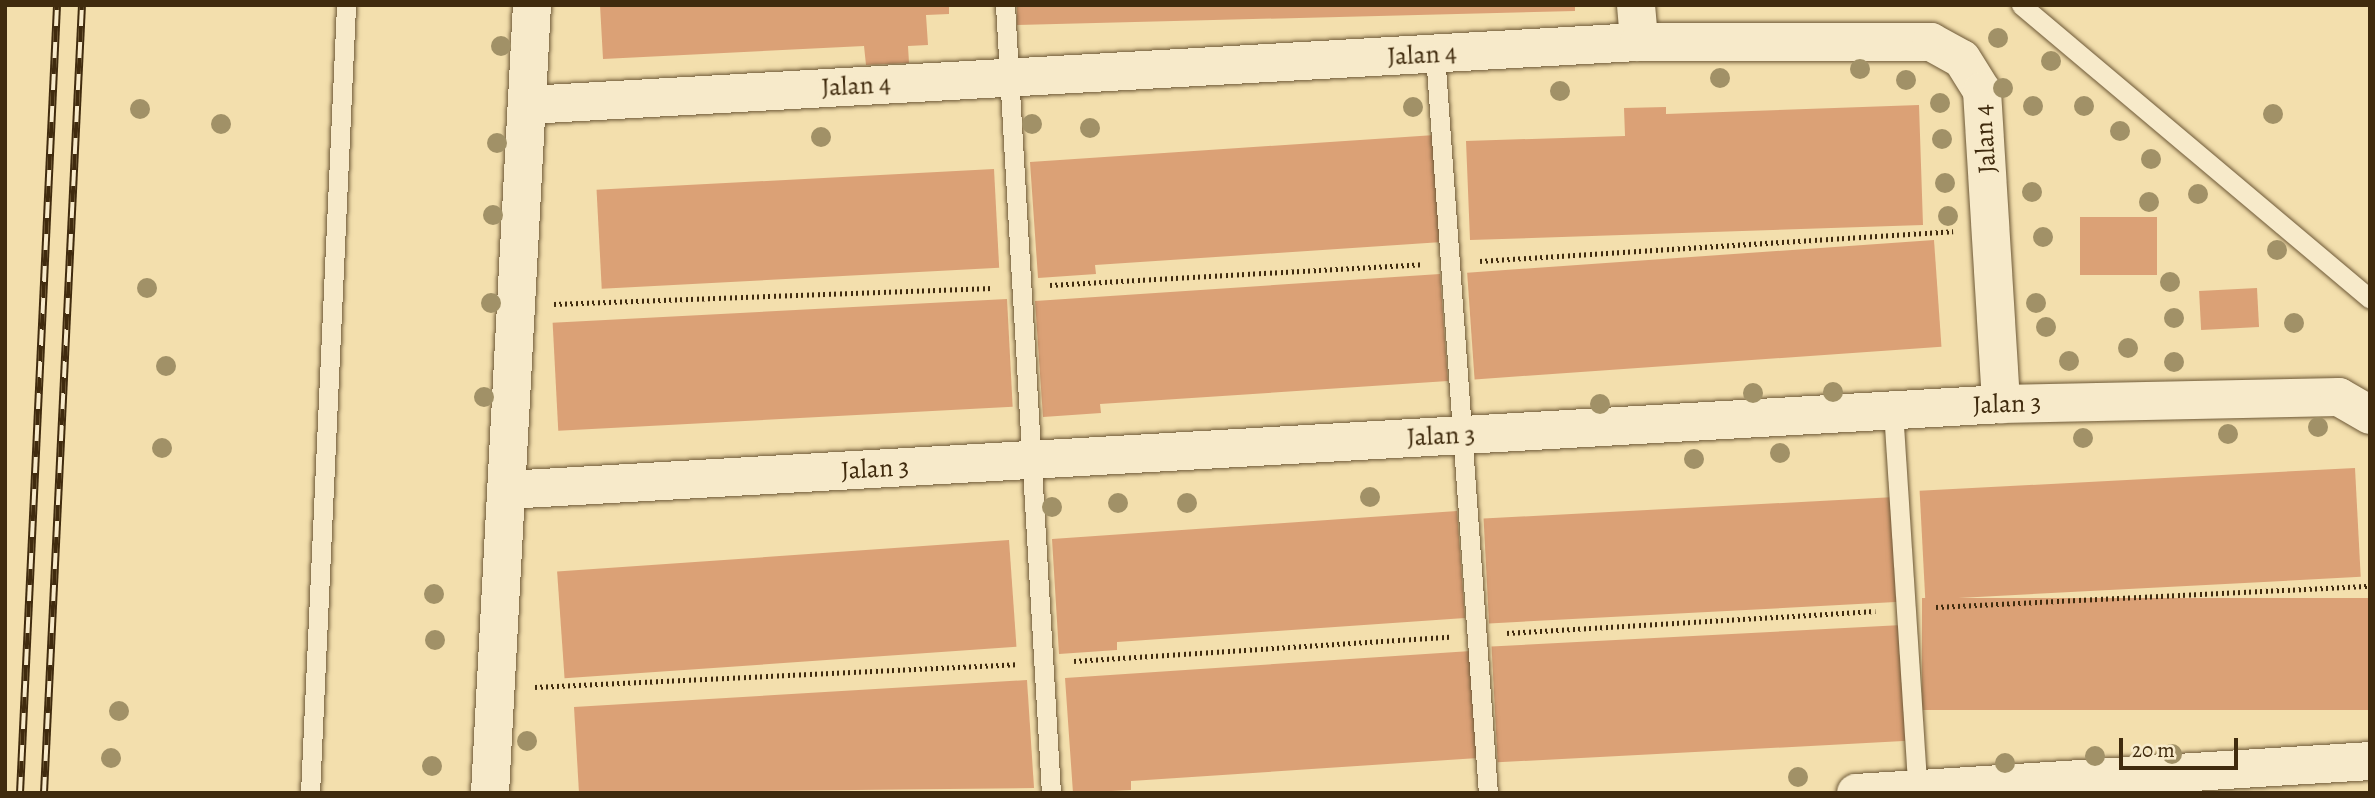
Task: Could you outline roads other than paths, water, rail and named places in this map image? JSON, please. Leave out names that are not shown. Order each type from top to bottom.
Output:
[{"type":"street","points":[[490,793],[532,5]]},
{"type":"street","name":"Jalan 4","points":[[528,105],[1435,54],[1637,24],[1931,42],[1962,59],[1982,91],[2001,404]]},
{"type":"street","name":"Jalan 3","points":[[507,490],[2001,404],[2339,397],[2370,415]]},
{"type":"street","points":[[1856,793],[2370,761]]},
{"type":"lane","points":[[310,793],[346,5]]},
{"type":"lane","points":[[1004,5],[1028,460],[1051,793]]},
{"type":"lane","points":[[2021,5],[2370,299]]},
{"type":"lane","points":[[1435,54],[1474,635],[1488,793]]},
{"type":"lane","points":[[1893,410],[1918,790]]},
{"type":"railway","points":[[20,793],[57,5]]},
{"type":"railway","points":[[44,793],[82,5]]}]
